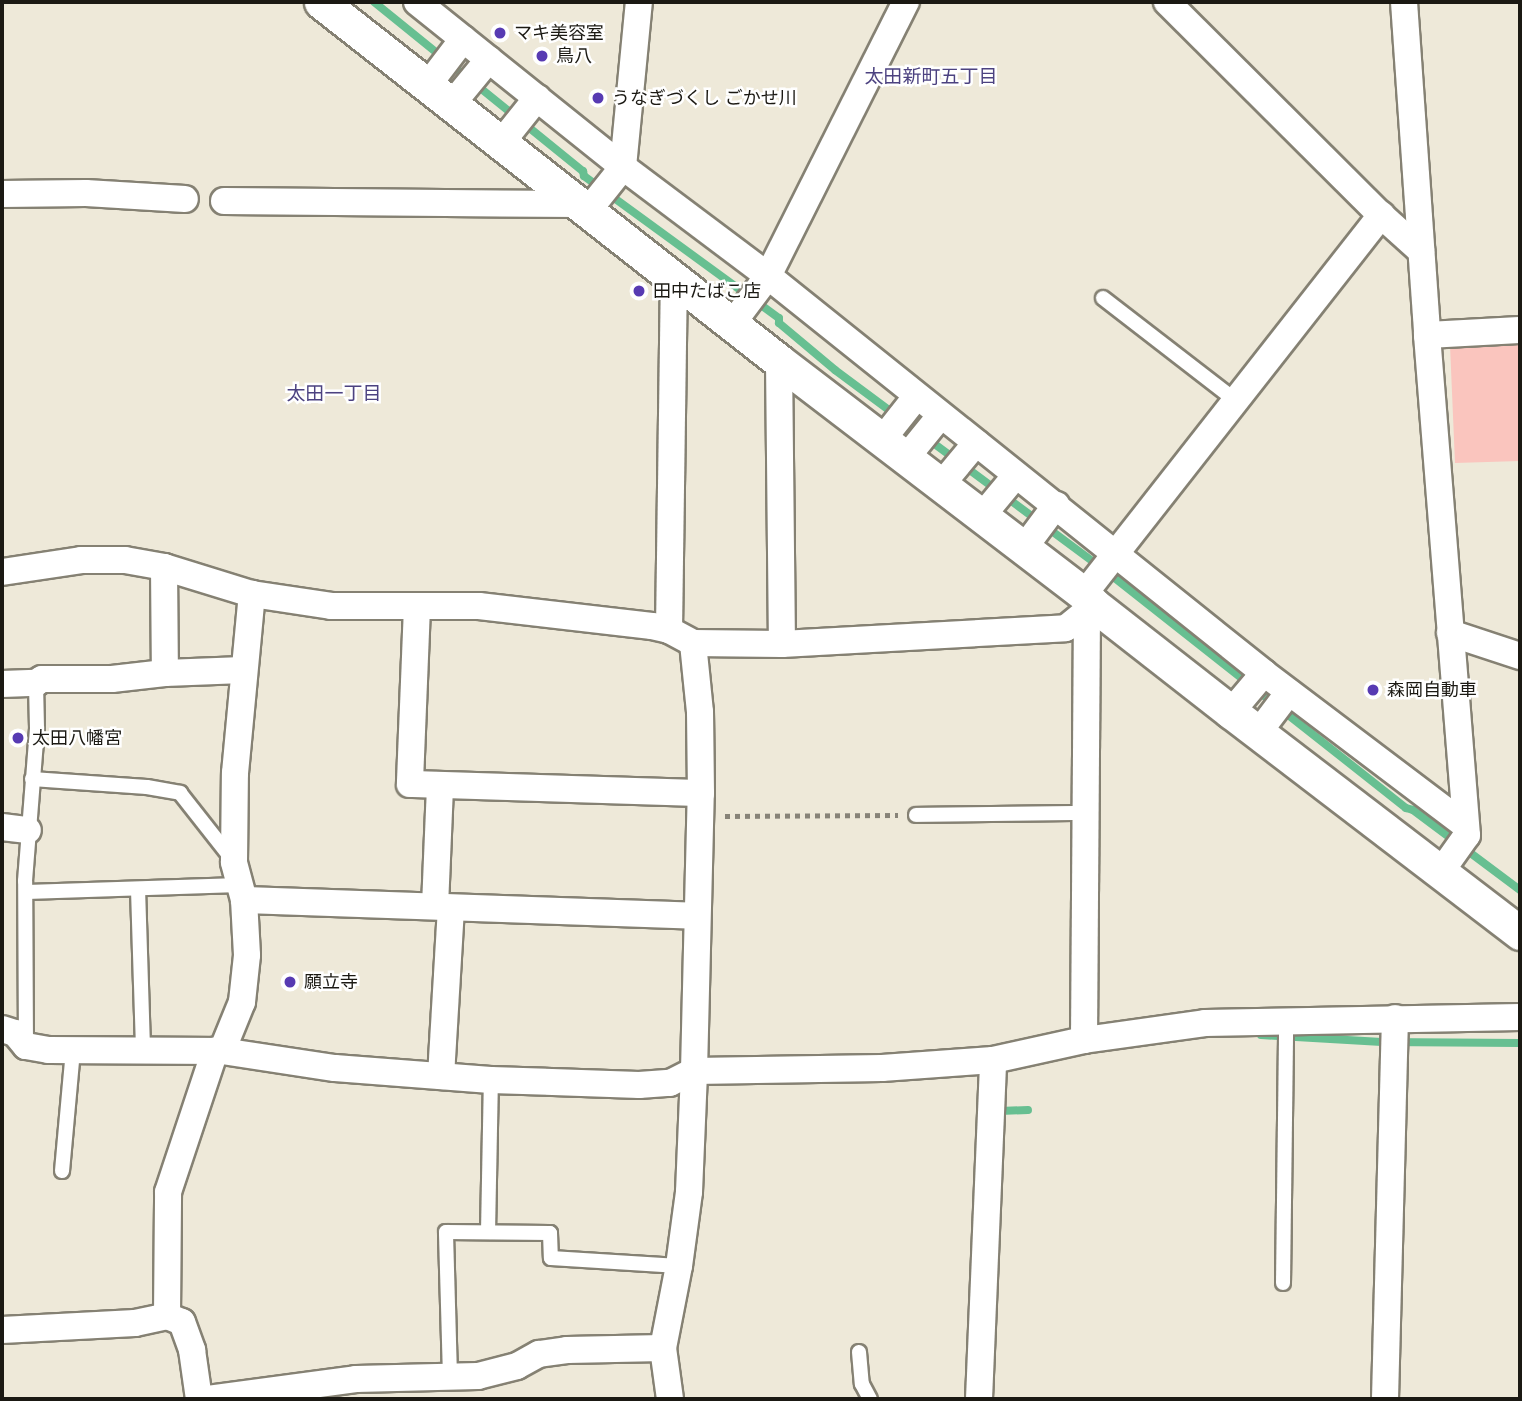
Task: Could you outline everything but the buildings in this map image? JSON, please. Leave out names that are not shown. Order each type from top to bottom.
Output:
[{"type":"street","points":[[321,2],[447,86],[589,204],[674,280],[739,315],[779,361],[901,441],[1030,539],[1091,598],[1265,724],[1456,847]]},
{"type":"street","points":[[416,2],[623,167],[768,276],[916,397],[1116,552],[1289,692],[1456,847],[1520,933]]},
{"type":"street","points":[[224,201],[589,204],[623,167],[639,2]]},
{"type":"street","points":[[739,315],[768,276],[906,2]]},
{"type":"street","points":[[1167,2],[1381,215],[1421,251]]},
{"type":"street","points":[[1404,2],[1450,633],[1456,847]]},
{"type":"street","points":[[447,86],[463,39]]},
{"type":"street","points":[[447,86],[489,60]]},
{"type":"street","points":[[508,135],[537,98]]},
{"type":"street","points":[[2,194],[86,193],[185,199]]},
{"type":"street","points":[[2,572],[81,560],[125,560],[164,567],[252,594],[331,606],[479,606],[669,630],[693,643],[782,644],[1066,628],[1091,598],[1116,552],[1381,215]]},
{"type":"street","points":[[669,630],[674,280]]},
{"type":"street","points":[[1427,335],[1520,330]]},
{"type":"street","points":[[779,361],[782,644]]},
{"type":"street","points":[[901,441],[916,397]]},
{"type":"street","points":[[901,441],[941,415]]},
{"type":"street","points":[[947,477],[976,443]]},
{"type":"street","points":[[989,509],[1016,475]]},
{"type":"street","points":[[1030,539],[1056,505]]},
{"type":"street","points":[[164,567],[165,673]]},
{"type":"street","points":[[167,1316],[168,1192],[218,1051],[242,1002],[247,955],[239,883],[236,773],[243,670],[252,594]]},
{"type":"street","points":[[1084,1040],[1091,598]]},
{"type":"street","points":[[417,607],[410,784],[701,805]]},
{"type":"street","points":[[1450,633],[1520,656]]},
{"type":"street","points":[[670,1399],[663,1348],[679,1266],[689,1192],[694,1071],[701,805],[700,712],[693,643]]},
{"type":"street","points":[[2,684],[36,683],[42,679],[112,679],[165,673],[243,670]]},
{"type":"street","points":[[1238,704],[1264,673]]},
{"type":"street","points":[[1265,724],[1289,692]]},
{"type":"street","points":[[440,785],[443,907],[441,1076]]},
{"type":"street","points":[[2,827],[28,830]]},
{"type":"street","points":[[239,883],[443,907],[698,916]]},
{"type":"street","points":[[2,1029],[15,1033],[26,1046],[218,1051],[335,1068],[491,1080],[639,1085],[670,1083],[694,1071],[882,1068],[993,1060],[1084,1040],[1205,1023],[1286,1032],[1395,1034],[1520,1017]]},
{"type":"street","points":[[1385,1399],[1395,1034]]},
{"type":"street","points":[[979,1399],[993,1060]]},
{"type":"street","points":[[2,1330],[135,1323],[167,1316],[182,1322],[192,1350],[199,1399]]},
{"type":"street","points":[[208,1399],[356,1380],[478,1376],[517,1366],[539,1354],[558,1351],[663,1348]]},
{"type":"lane","points":[[1103,298],[1235,400]]},
{"type":"lane","points":[[26,1046],[26,892],[28,830],[37,728],[36,683]]},
{"type":"lane","points":[[32,779],[147,787],[180,793],[239,883]]},
{"type":"lane","points":[[916,815],[1087,813]]},
{"type":"lane","points":[[26,892],[239,883]]},
{"type":"lane","points":[[138,888],[143,1049]]},
{"type":"lane","points":[[1283,1283],[1286,1032]]},
{"type":"lane","points":[[62,1171],[73,1049]]},
{"type":"lane","points":[[488,1231],[491,1080]]},
{"type":"lane","points":[[450,1377],[446,1232],[550,1233],[551,1258],[679,1266]]},
{"type":"lane","points":[[859,1352],[862,1384],[870,1399]]},
{"type":"path","points":[[701,805],[916,815]]},
{"type":"shaded area","points":[[1520,342],[1520,461],[1455,463],[1450,345]]},
{"type":"waterway","points":[[374,2],[583,171],[584,176],[779,318],[779,323],[835,370],[1111,575],[1406,808],[1413,810],[1520,890]]},
{"type":"waterway","points":[[1261,1035],[1382,1042],[1520,1043]]},
{"type":"waterway","points":[[1000,1115],[1000,1111],[1028,1110]]},
{"type":"place","name":"マキ美容室","points":[[500,33]]},
{"type":"place","name":"鳥八","points":[[542,56]]},
{"type":"place","name":"うなぎづくし ごかせ川","points":[[598,98]]},
{"type":"place","name":"田中たばこ店","points":[[639,291]]},
{"type":"place","name":"森岡自動車","points":[[1373,690]]},
{"type":"place","name":"太田八幡宮","points":[[18,738]]},
{"type":"place","name":"願立寺","points":[[290,982]]},
{"type":"district","name":"太田新町五丁目","points":[[931,77]]},
{"type":"district","name":"太田一丁目","points":[[334,394]]}]
